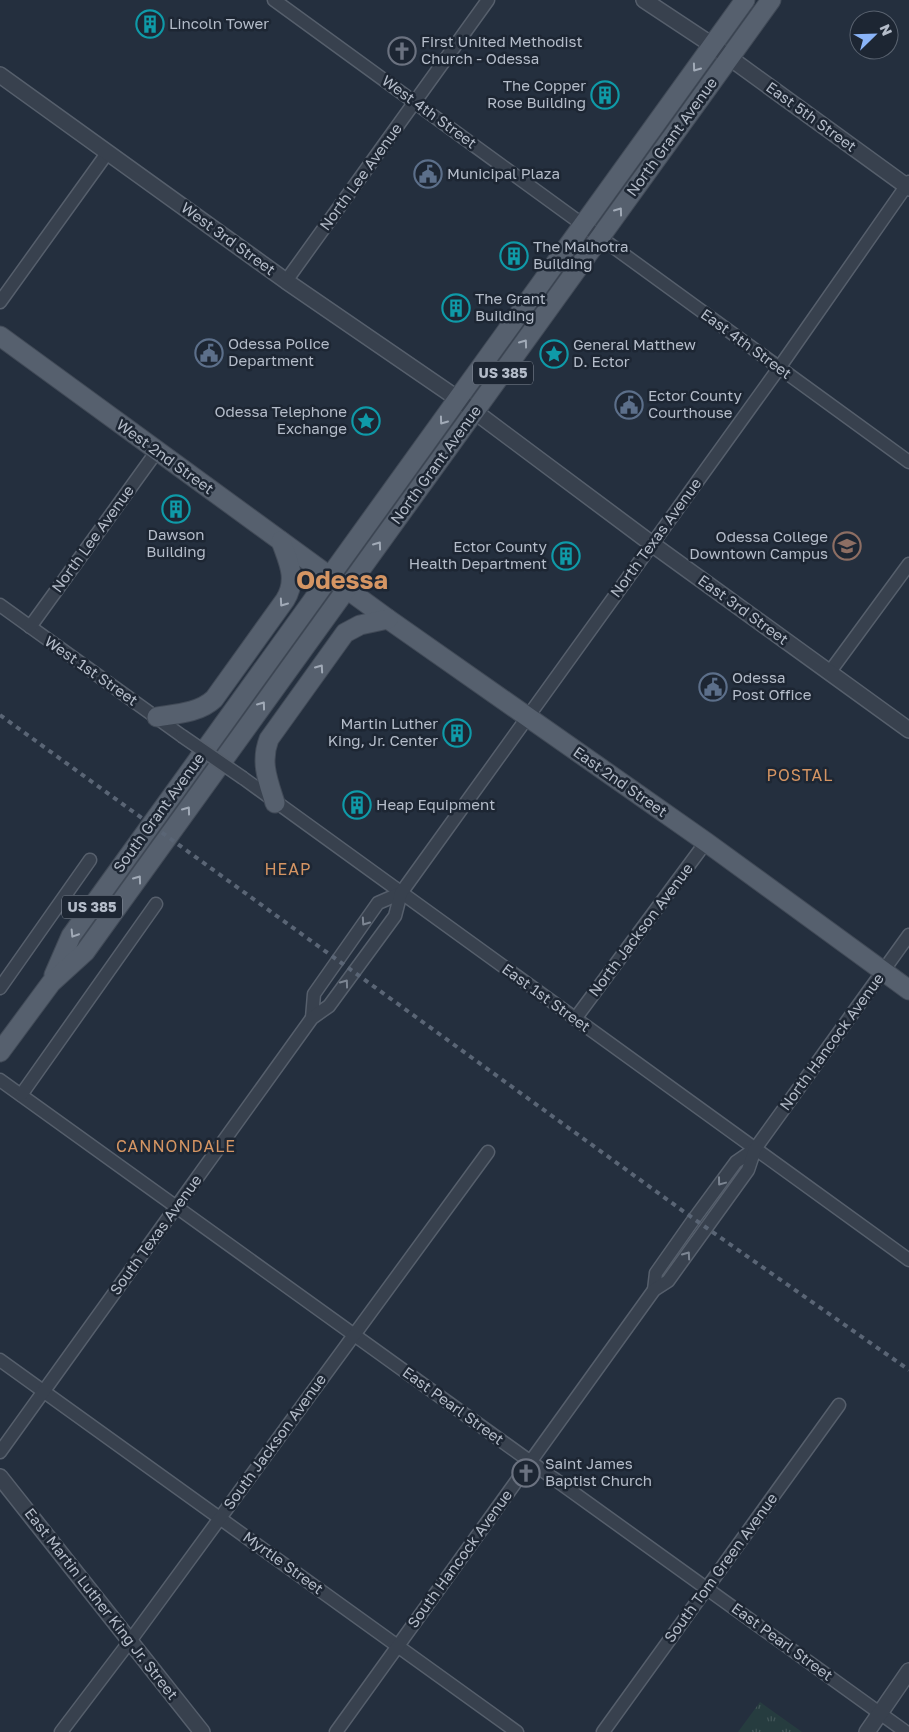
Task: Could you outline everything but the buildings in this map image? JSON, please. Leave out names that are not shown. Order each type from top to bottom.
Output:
[{"type":"main road","name":"North Grant Avenue","points":[[207,746],[745,0]]},
{"type":"main road","name":"North Grant Avenue","points":[[223,760],[771,0]]},
{"type":"main road","name":"West 2nd Street","points":[[0,336],[330,575]]},
{"type":"main road","points":[[157,717],[195,710],[214,699],[285,600],[292,586],[292,571],[281,540]]},
{"type":"main road","name":"East 2nd Street","points":[[330,575],[388,619],[706,842],[909,990]]},
{"type":"main road","points":[[275,803],[265,770],[264,754],[269,739],[345,633],[360,625],[388,619]]},
{"type":"main road","name":"South Grant Avenue","points":[[50,983],[71,936],[207,746]]},
{"type":"main road","name":"South Grant Avenue","points":[[0,1052],[50,983],[84,952],[223,760]]},
{"type":"street","name":"West 4th Street","points":[[274,0],[584,225]]},
{"type":"street","name":"North Lee Avenue","points":[[286,281],[488,0]]},
{"type":"street","name":"East 5th Street","points":[[644,0],[712,45],[908,185]]},
{"type":"street","name":"West 3rd Street","points":[[0,75],[286,281],[458,399]]},
{"type":"street","points":[[0,302],[108,152]]},
{"type":"street","name":"North Texas Avenue","points":[[401,893],[908,185]]},
{"type":"street","name":"East 4th Street","points":[[584,225],[909,462]]},
{"type":"street","name":"East 3rd Street","points":[[458,399],[652,544],[909,730]]},
{"type":"street","name":"North Lee Avenue","points":[[30,627],[157,451]]},
{"type":"street","points":[[829,672],[909,564]]},
{"type":"street","name":"West 1st Street","points":[[0,605],[182,736]]},
{"type":"street","name":"East 1st Street","points":[[182,736],[243,778],[909,1260]]},
{"type":"street","name":"North Jackson Avenue","points":[[575,1019],[706,842]]},
{"type":"street","points":[[0,988],[90,860]]},
{"type":"street","name":"South Texas Avenue","points":[[312,1018],[314,994],[378,903],[401,893]]},
{"type":"street","name":"South Texas Avenue","points":[[0,1452],[312,1018],[329,1006],[395,916],[401,893]]},
{"type":"street","points":[[21,1095],[156,904]]},
{"type":"street","name":"North Hancock Avenue","points":[[755,1149],[909,935]]},
{"type":"street","name":"East Pearl Street","points":[[0,1080],[906,1732]]},
{"type":"street","name":"South Hancock Avenue","points":[[336,1732],[654,1290],[656,1273],[694,1219],[736,1162],[755,1149]]},
{"type":"street","name":"South Jackson Avenue","points":[[61,1732],[130,1642],[488,1152]]},
{"type":"street","name":"Myrtle Street","points":[[0,1360],[517,1732]]},
{"type":"street","name":"South Tom Green Avenue","points":[[603,1732],[839,1405]]},
{"type":"street","name":"East Martin Luther King Jr. Street","points":[[0,1477],[202,1732]]},
{"type":"street","points":[[867,1732],[909,1671]]},
{"type":"green space","points":[[760,1702],[802,1732],[738,1732]]},
{"type":"railway","points":[[0,715],[694,1219],[909,1370]]},
{"type":"place","name":"Lincoln Tower","points":[[150,24]]},
{"type":"place","name":"First United Methodist Church - Odessa","points":[[402,51]]},
{"type":"place","name":"The Copper Rose Building","points":[[605,95]]},
{"type":"place","name":"Municipal Plaza","points":[[428,174]]},
{"type":"place","name":"The Malhotra Building","points":[[514,256]]},
{"type":"place","name":"The Grant Building","points":[[456,308]]},
{"type":"place","name":"Odessa Police Department","points":[[209,353]]},
{"type":"place","name":"General Matthew D. Ector","points":[[554,354]]},
{"type":"place","name":"Ector County Courthouse","points":[[629,405]]},
{"type":"place","name":"Odessa Telephone Exchange","points":[[366,421]]},
{"type":"place","name":"Dawson Building","points":[[176,509]]},
{"type":"place","name":"Odessa College Downtown Campus","points":[[847,546]]},
{"type":"place","name":"Ector County Health Department","points":[[566,556]]},
{"type":"place","name":"Odessa Post Office","points":[[713,687]]},
{"type":"place","name":"Martin Luther King, Jr. Center","points":[[457,733]]},
{"type":"place","name":"Heap Equipment","points":[[357,805]]},
{"type":"place","name":"Saint James Baptist Church","points":[[526,1473]]},
{"type":"district","name":"Odessa","points":[[342,580]]},
{"type":"district","name":"POSTAL","points":[[800,775]]},
{"type":"district","name":"HEAP","points":[[288,869]]},
{"type":"district","name":"CANNONDALE","points":[[176,1146]]}]
